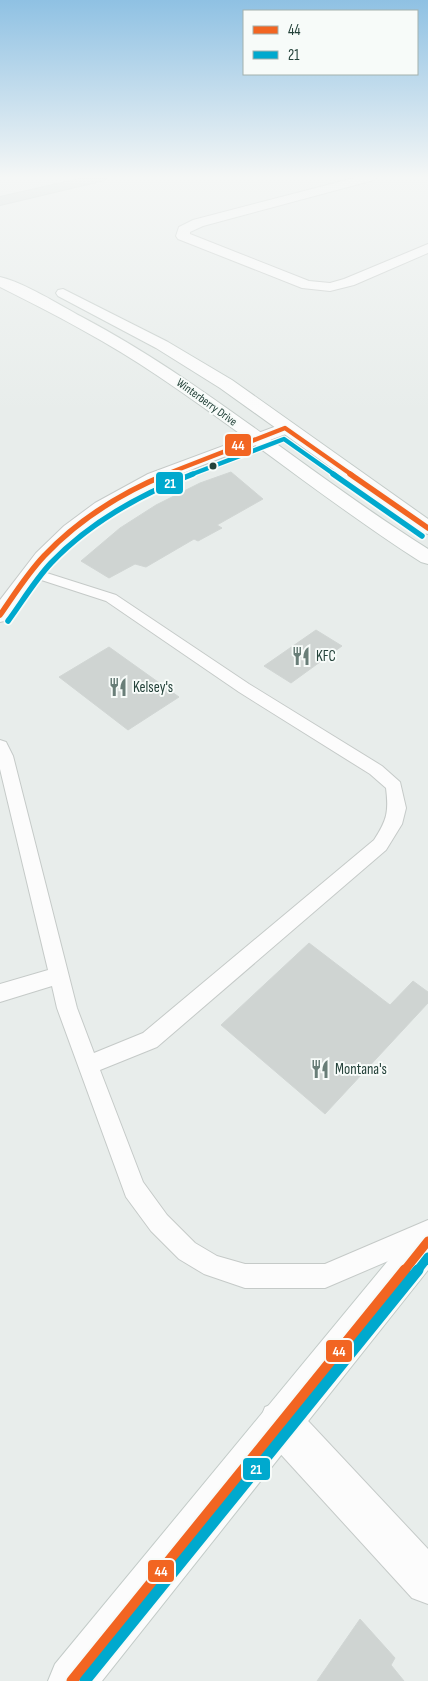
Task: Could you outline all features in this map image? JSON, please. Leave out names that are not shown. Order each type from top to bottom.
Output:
[{"type":"street","points":[[232,255],[307,285],[330,287],[349,282],[411,255]]},
{"type":"street","points":[[0,265],[27,277]]},
{"type":"street","name":"Winterberry Drive","points":[[0,280],[157,368],[344,502],[428,558]]},
{"type":"street","name":"Winterberry Drive","points":[[45,285],[162,345],[226,384],[284,428],[428,528]]},
{"type":"street","points":[[0,615],[31,572],[71,530],[119,496],[155,478],[255,437],[284,428]]},
{"type":"street","points":[[72,1681],[428,1241]]},
{"type":"street","points":[[280,1422],[428,1582]]},
{"type":"lane","points":[[31,572],[111,598],[244,688],[376,770],[394,786],[397,808],[393,824],[380,844],[150,1040],[88,1065]]},
{"type":"lane","points":[[0,746],[5,756],[67,1008],[134,1189],[159,1223],[187,1250],[212,1266],[245,1276],[325,1276],[428,1232]]},
{"type":"lane","points":[[0,992],[60,975]]},
{"type":"building","points":[[231,472],[263,499],[217,525],[222,528],[198,541],[194,539],[146,567],[135,564],[109,578],[81,561],[120,528],[156,505],[200,483]]},
{"type":"building","name":"KFC","points":[[316,630],[342,646],[291,683],[264,666]]},
{"type":"building","name":"Kelsey's","points":[[109,647],[179,697],[128,730],[59,677]]},
{"type":"building","name":"Montana's","points":[[309,943],[390,1005],[413,981],[428,992],[428,1003],[325,1114],[221,1025]]},
{"type":"building","points":[[360,1619],[395,1658],[391,1665],[404,1681],[317,1681]]},
{"type":"transit line","name":"44","points":[[0,615],[43,557],[68,533],[95,512],[156,478],[285,428],[428,528]]},
{"type":"transit line","name":"21","points":[[8,621],[51,563],[75,540],[102,520],[160,488],[284,439],[422,536]]},
{"type":"transit line","name":"44","points":[[72,1681],[428,1241]]},
{"type":"transit line","name":"21","points":[[85,1681],[428,1257]]},
{"type":"place","name":"KFC","points":[[301,656]]},
{"type":"place","name":"Kelsey's","points":[[118,687]]},
{"type":"place","name":"Montana's","points":[[320,1069]]}]
